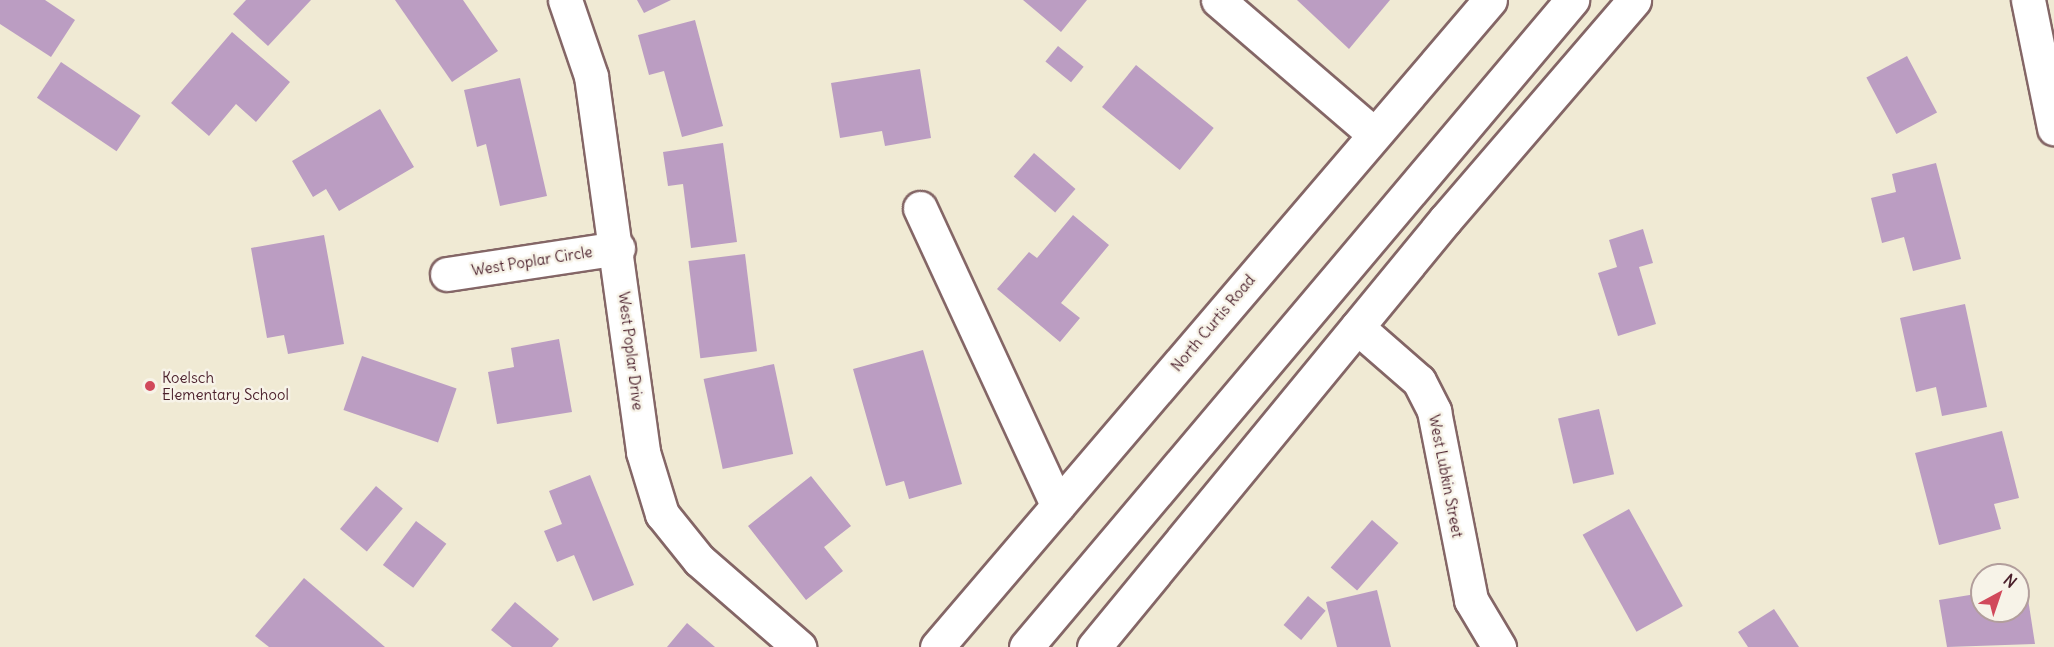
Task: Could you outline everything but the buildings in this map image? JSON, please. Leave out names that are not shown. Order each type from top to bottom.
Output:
[{"type":"street","name":"West Poplar Drive","points":[[565,0],[591,76],[618,248],[643,452],[662,513],[699,560],[799,647]]},
{"type":"street","points":[[1218,0],[1374,134]]},
{"type":"street","name":"North Curtis Road","points":[[938,647],[1490,0]]},
{"type":"street","points":[[1026,647],[1572,0]]},
{"type":"street","points":[[1094,647],[1357,327],[1634,0]]},
{"type":"street","points":[[2028,0],[2054,128]]},
{"type":"street","points":[[920,208],[1058,506]]},
{"type":"street","name":"West Poplar Circle","points":[[447,274],[618,248]]},
{"type":"street","name":"West Lubkin Street","points":[[1357,327],[1419,381],[1434,411],[1471,600],[1499,647]]},
{"type":"place","name":"Koelsch Elementary School","points":[[150,386]]}]
